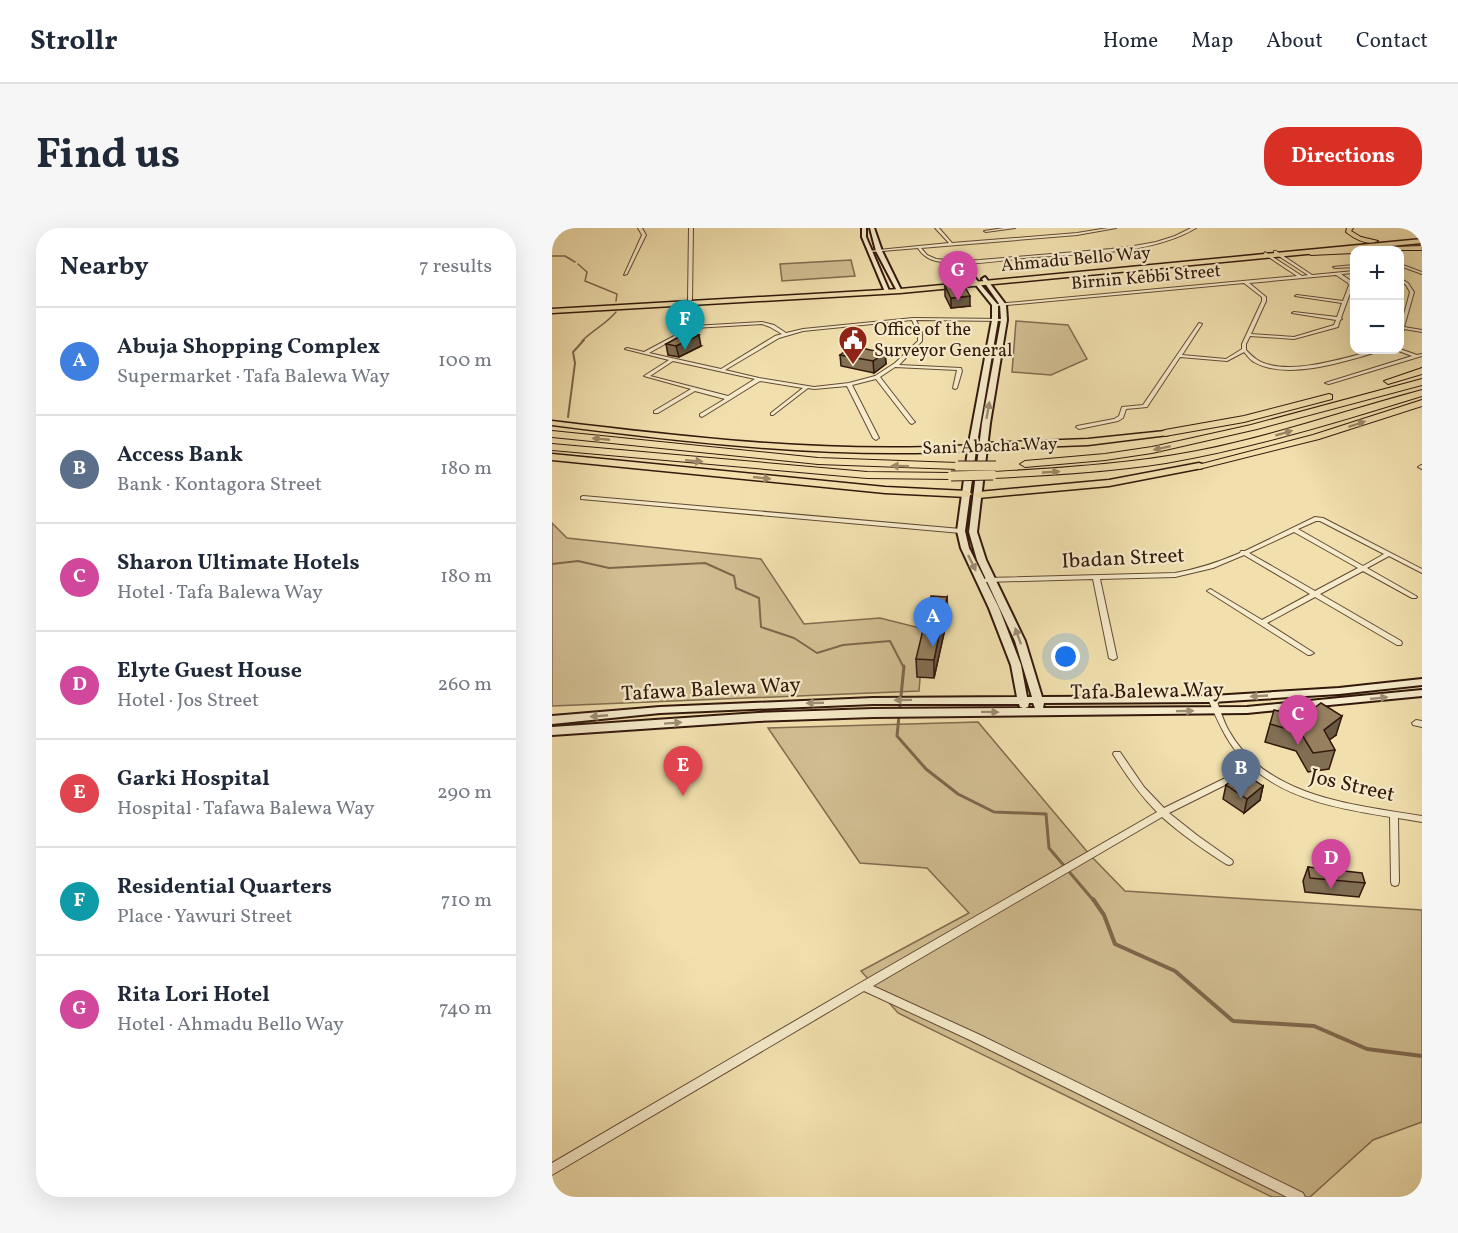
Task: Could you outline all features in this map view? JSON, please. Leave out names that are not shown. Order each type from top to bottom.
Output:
[{"type":"highway","points":[[1343,228],[1342,231],[1362,246]]},
{"type":"highway","points":[[1350,228],[1348,231],[1353,236],[1376,241]]},
{"type":"highway","points":[[1339,245],[1350,242],[1349,237]]},
{"type":"highway","points":[[1404,248],[1422,248]]},
{"type":"highway","points":[[1311,252],[1350,251]]},
{"type":"highway","points":[[1165,433],[1244,420],[1422,371]]},
{"type":"highway","points":[[1348,401],[1401,378]]},
{"type":"highway","name":"Sani Abacha Way","points":[[552,447],[867,475],[951,476],[1151,450],[1239,431],[1422,382]]},
{"type":"highway","name":"Sani Abacha Way","points":[[552,434],[818,461],[958,466],[994,470],[1087,470],[1166,460],[1247,444],[1422,393]]},
{"type":"highway","points":[[1384,405],[1422,399]]},
{"type":"highway","points":[[1199,466],[1316,437],[1422,403]]},
{"type":"highway","points":[[1165,433],[1239,431]]},
{"type":"highway","points":[[630,442],[712,441]]},
{"type":"highway","points":[[1199,466],[1247,444]]},
{"type":"highway","points":[[620,454],[683,470]]},
{"type":"main road","name":"Ahmadu Bello Way","points":[[1366,246],[1376,241],[1419,232]]},
{"type":"main road","name":"Ahmadu Bello Way","points":[[1368,246],[1419,232]]},
{"type":"main road","name":"Ahmadu Bello Way","points":[[1273,254],[1339,245],[1352,246]]},
{"type":"main road","name":"Ahmadu Bello Way","points":[[552,306],[643,304],[886,290],[1350,248]]},
{"type":"main road","name":"Ahmadu Bello Way","points":[[643,304],[886,290]]},
{"type":"main road","name":"Ahmadu Bello Way","points":[[552,311],[577,307]]},
{"type":"main road","name":"Sani Abacha Way","points":[[552,423],[712,441],[865,450],[925,451],[973,448]]},
{"type":"main road","name":"Sani Abacha Way","points":[[983,446],[1088,442],[1165,433]]},
{"type":"main road","points":[[552,457],[885,490],[967,494]]},
{"type":"main road","points":[[978,495],[1109,483],[1199,466]]},
{"type":"street","points":[[552,230],[559,228]]},
{"type":"street","points":[[625,274],[644,235],[640,228]]},
{"type":"street","points":[[690,300],[691,228]]},
{"type":"street","points":[[864,228],[870,251],[886,290]]},
{"type":"street","points":[[872,228],[879,250],[898,289]]},
{"type":"street","points":[[937,228],[952,245]]},
{"type":"street","points":[[986,231],[1013,228]]},
{"type":"street","points":[[1053,228],[1059,236]]},
{"type":"street","points":[[870,251],[1059,236],[1114,228]]},
{"type":"street","points":[[919,248],[930,259],[946,262],[972,261],[1144,245],[1182,235],[1194,228]]},
{"type":"street","points":[[1273,254],[1310,275]]},
{"type":"street","points":[[1273,254],[1300,276]]},
{"type":"street","points":[[1404,265],[1422,273]]},
{"type":"street","points":[[1335,270],[1350,267]]},
{"type":"street","points":[[1335,270],[1350,272]]},
{"type":"street","points":[[1248,335],[1294,338],[1336,326],[1351,285],[1335,270]]},
{"type":"street","name":"Birnin Kebbi Street","points":[[999,305],[1245,282],[1335,270]]},
{"type":"street","points":[[982,281],[999,305],[999,320],[973,532],[976,548],[1015,629],[1040,712]]},
{"type":"street","points":[[1179,356],[1227,360],[1244,350],[1248,335],[1264,301],[1264,297],[1245,282]]},
{"type":"street","points":[[1404,282],[1412,292],[1404,324]]},
{"type":"street","points":[[1297,296],[1345,302]]},
{"type":"street","points":[[1294,313],[1340,319]]},
{"type":"street","points":[[722,370],[784,334],[802,330],[913,319],[999,320]]},
{"type":"street","points":[[627,349],[806,388],[849,384],[877,377],[895,366],[920,341],[920,333],[913,319]]},
{"type":"street","points":[[999,320],[973,448],[961,531],[965,548],[981,580],[1016,665],[1026,712]]},
{"type":"street","points":[[645,352],[688,329],[700,326],[762,323],[784,334]]},
{"type":"street","points":[[1079,427],[1116,420],[1121,417],[1124,408],[1143,407],[1200,324]]},
{"type":"street","points":[[1404,328],[1422,331]]},
{"type":"street","points":[[1244,350],[1251,358],[1261,363],[1301,368],[1361,354]]},
{"type":"street","points":[[1404,352],[1420,356]]},
{"type":"street","points":[[1327,383],[1420,356]]},
{"type":"street","points":[[673,359],[646,376],[728,398]]},
{"type":"street","points":[[895,366],[958,369],[960,371],[955,388]]},
{"type":"street","points":[[877,377],[912,422]]},
{"type":"street","points":[[702,415],[759,379]]},
{"type":"street","points":[[849,384],[876,438]]},
{"type":"street","points":[[773,414],[806,388]]},
{"type":"street","points":[[656,412],[693,390]]},
{"type":"street","points":[[583,498],[961,531]]},
{"type":"street","name":"Ibadan Street","points":[[981,580],[1096,578],[1196,572],[1315,519],[1328,521],[1422,571]]},
{"type":"street","points":[[1293,529],[1414,597]]},
{"type":"street","points":[[1243,552],[1399,643]]},
{"type":"street","points":[[1262,623],[1389,554]]},
{"type":"street","points":[[1096,578],[1113,658]]},
{"type":"street","points":[[1210,591],[1310,653]]},
{"type":"street","name":"Tafa Balewa Way","points":[[873,701],[1212,699],[1339,691],[1422,682]]},
{"type":"street","name":"Tafa Balewa Way","points":[[873,713],[1215,711],[1301,706],[1422,693]]},
{"type":"street","name":"Jos Street","points":[[1212,699],[1226,735],[1238,752],[1254,767],[1296,792],[1334,803],[1422,819]]},
{"type":"street","name":"Tafawa Balewa Way","points":[[552,720],[660,710],[873,701]]},
{"type":"street","name":"Tafawa Balewa Way","points":[[552,731],[758,717],[873,713]]},
{"type":"street","points":[[1117,754],[1143,793],[1162,813],[1229,862]]},
{"type":"street","points":[[552,1169],[1033,886],[1162,813],[1254,767]]},
{"type":"street","points":[[1394,814],[1395,882]]},
{"type":"street","points":[[862,986],[974,1037],[1299,1197]]},
{"type":"shaded area","points":[[851,260],[855,276],[782,281],[780,264]]},
{"type":"shaded area","points":[[1016,321],[1068,325],[1087,359],[1051,375],[1012,372]]},
{"type":"shaded area","points":[[552,523],[567,538],[761,559],[804,624],[880,618],[924,629],[919,691],[552,706]]},
{"type":"shaded area","points":[[978,722],[1090,855],[1125,891],[1422,910],[1422,1122],[1373,1140],[1310,1197],[1272,1197],[898,1013],[861,971],[969,913],[927,868],[860,863],[768,728]]},
{"type":"building","points":[[964,285],[970,296],[951,298],[945,286]]},
{"type":"building","points":[[688,332],[699,335],[676,346],[666,344]]},
{"type":"building","points":[[852,346],[885,353],[873,361],[840,355]]},
{"type":"building","points":[[931,596],[947,597],[934,660],[916,659]]},
{"type":"building","points":[[1321,703],[1342,716],[1324,730],[1335,750],[1313,753],[1301,733],[1270,724],[1274,710],[1302,717]]},
{"type":"building","points":[[1242,772],[1263,786],[1247,799],[1226,785]]},
{"type":"building","points":[[1308,867],[1362,873],[1365,883],[1310,878]]},
{"type":"waterway","points":[[552,256],[565,256],[575,262]]},
{"type":"waterway","points":[[578,264],[587,272],[585,281],[617,294],[616,301]]},
{"type":"waterway","points":[[582,341],[616,312]]},
{"type":"waterway","points":[[568,417],[575,363],[573,352],[584,340]]},
{"type":"waterway","points":[[552,564],[578,561],[609,568],[705,563],[734,576],[736,588],[759,598],[761,627],[794,638],[817,653],[843,645],[890,641],[904,668]]},
{"type":"waterway","points":[[904,668],[897,736],[926,769],[958,794],[994,812],[1046,814],[1049,848],[1094,901]]},
{"type":"waterway","points":[[1093,899],[1104,915],[1115,944],[1175,971],[1233,1021],[1314,1026],[1367,1049],[1422,1056]]},
{"type":"place","name":"Rita Lori Hotel","points":[[958,301]]},
{"type":"place","name":"Residential Quarters","points":[[685,350]]},
{"type":"place","name":"Office of the Surveyor General","points":[[853,366]]},
{"type":"place","name":"Abuja Shopping Complex","points":[[933,647]]},
{"type":"place","name":"Sharon Ultimate Hotels","points":[[1298,745]]},
{"type":"place","name":"Garki Hospital","points":[[683,796]]},
{"type":"place","name":"Access Bank","points":[[1241,799]]},
{"type":"place","name":"Elyte Guest House","points":[[1331,889]]}]
